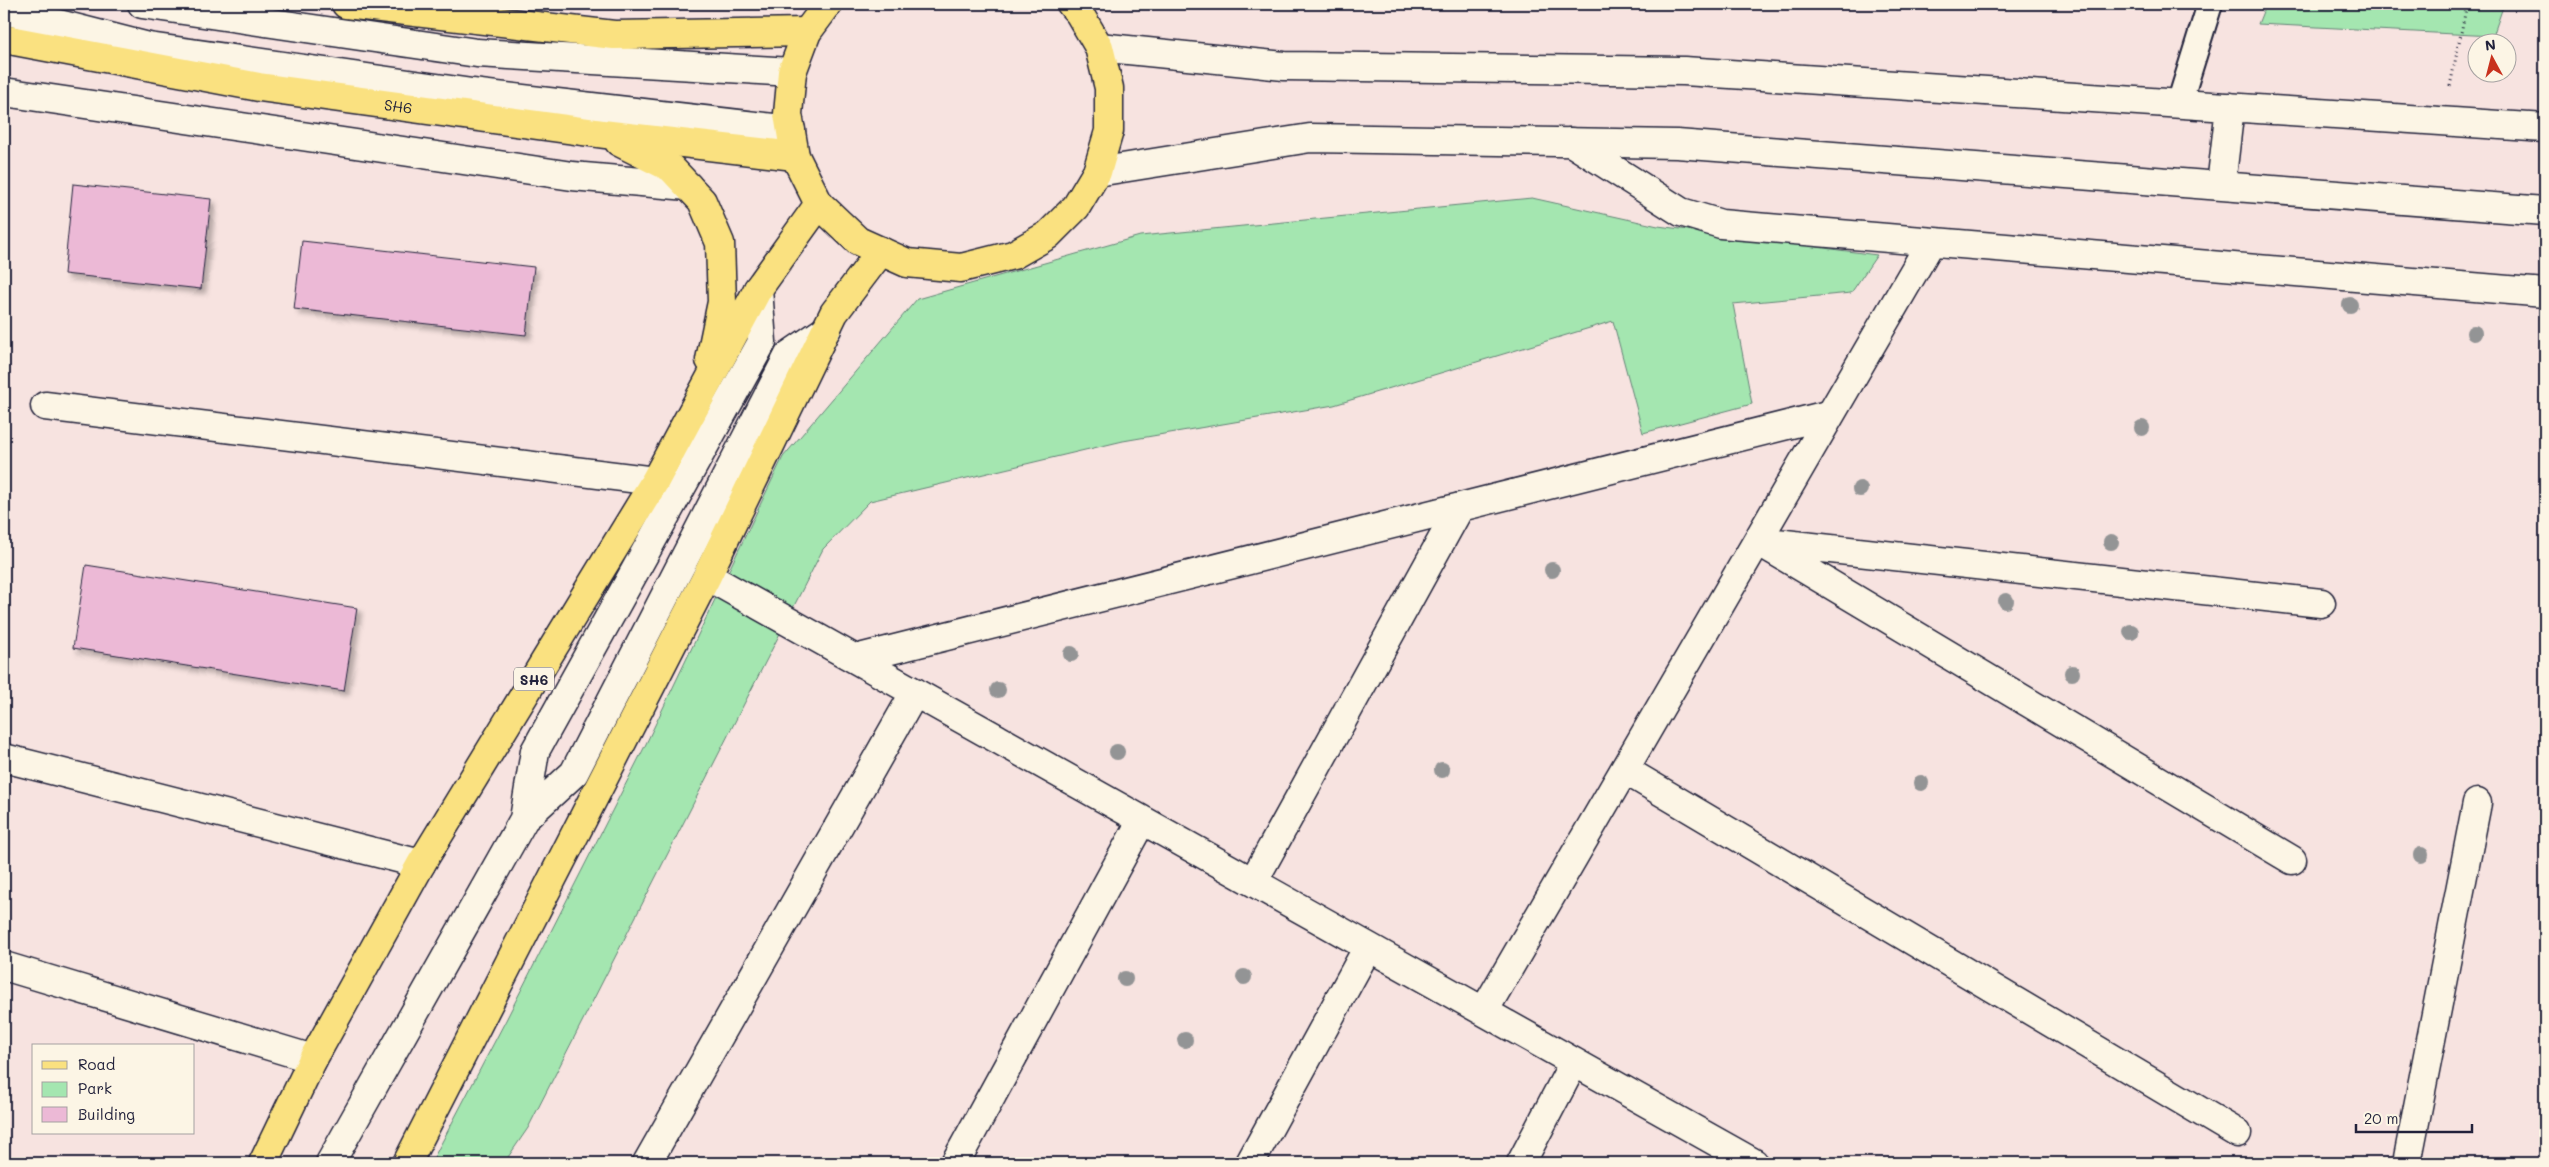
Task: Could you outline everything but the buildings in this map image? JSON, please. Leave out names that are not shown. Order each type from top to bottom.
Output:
[{"type":"main road","points":[[346,4],[614,35],[807,32]]},
{"type":"main road","points":[[828,4],[807,32],[792,72],[788,114],[795,156],[819,204],[858,240],[907,263],[961,268],[1013,255],[1048,235],[1076,207],[1097,172],[1109,131],[1110,88],[1099,47],[1079,13],[1071,4]]},
{"type":"main road","name":"SH6","points":[[4,39],[259,87],[604,134],[795,156]]},
{"type":"main road","points":[[604,134],[671,168],[702,201],[720,243],[722,302],[704,388]]},
{"type":"main road","name":"SH6","points":[[263,1163],[313,1059],[421,864],[655,481],[758,289],[819,204]]},
{"type":"main road","points":[[407,1163],[707,576],[834,313],[881,251]]},
{"type":"street","points":[[142,4],[477,53],[792,72]]},
{"type":"street","points":[[4,10],[149,48],[472,93],[791,130]]},
{"type":"street","points":[[1099,47],[1284,66],[1684,71],[2545,128]]},
{"type":"street","points":[[4,92],[572,176],[688,186]]},
{"type":"street","points":[[2221,185],[2230,107]]},
{"type":"street","points":[[1097,172],[1310,138],[1677,144],[2545,211]]},
{"type":"street","points":[[1571,142],[1681,212],[1721,224],[2545,294]]},
{"type":"street","points":[[1484,1011],[1931,242]]},
{"type":"street","points":[[524,819],[534,751],[762,342],[758,289]]},
{"type":"street","points":[[330,1163],[524,819],[574,773],[789,355],[827,329]]},
{"type":"street","points":[[45,406],[655,481]]},
{"type":"street","points":[[855,659],[1831,414]]},
{"type":"street","points":[[1253,882],[1460,507]]},
{"type":"street","points":[[1758,541],[2322,603]]},
{"type":"street","points":[[1758,541],[2292,860]]},
{"type":"street","points":[[707,576],[1754,1163]]},
{"type":"street","points":[[647,1163],[915,692]]},
{"type":"street","points":[[4,758],[421,864]]},
{"type":"street","points":[[1625,770],[2237,1133]]},
{"type":"street","points":[[2407,1163],[2477,803]]},
{"type":"street","points":[[954,1163],[1142,820]]},
{"type":"street","points":[[1250,1163],[1368,947]]},
{"type":"street","points":[[4,966],[313,1059]]},
{"type":"street","points":[[1521,1163],[1574,1062]]},
{"type":"lane","points":[[2179,104],[2210,4]]},
{"type":"path","points":[[2443,122],[2467,4]]},
{"type":"green space","points":[[2266,4],[2504,4],[2494,32],[2466,32],[2466,35],[2258,24]]},
{"type":"green space","points":[[1532,198],[1658,226],[1877,255],[1851,293],[1733,304],[1752,404],[1643,433],[1613,321],[1334,405],[1123,441],[870,501],[823,549],[528,1128],[504,1163],[431,1163],[644,748],[783,457],[917,299],[1140,236]]}]
